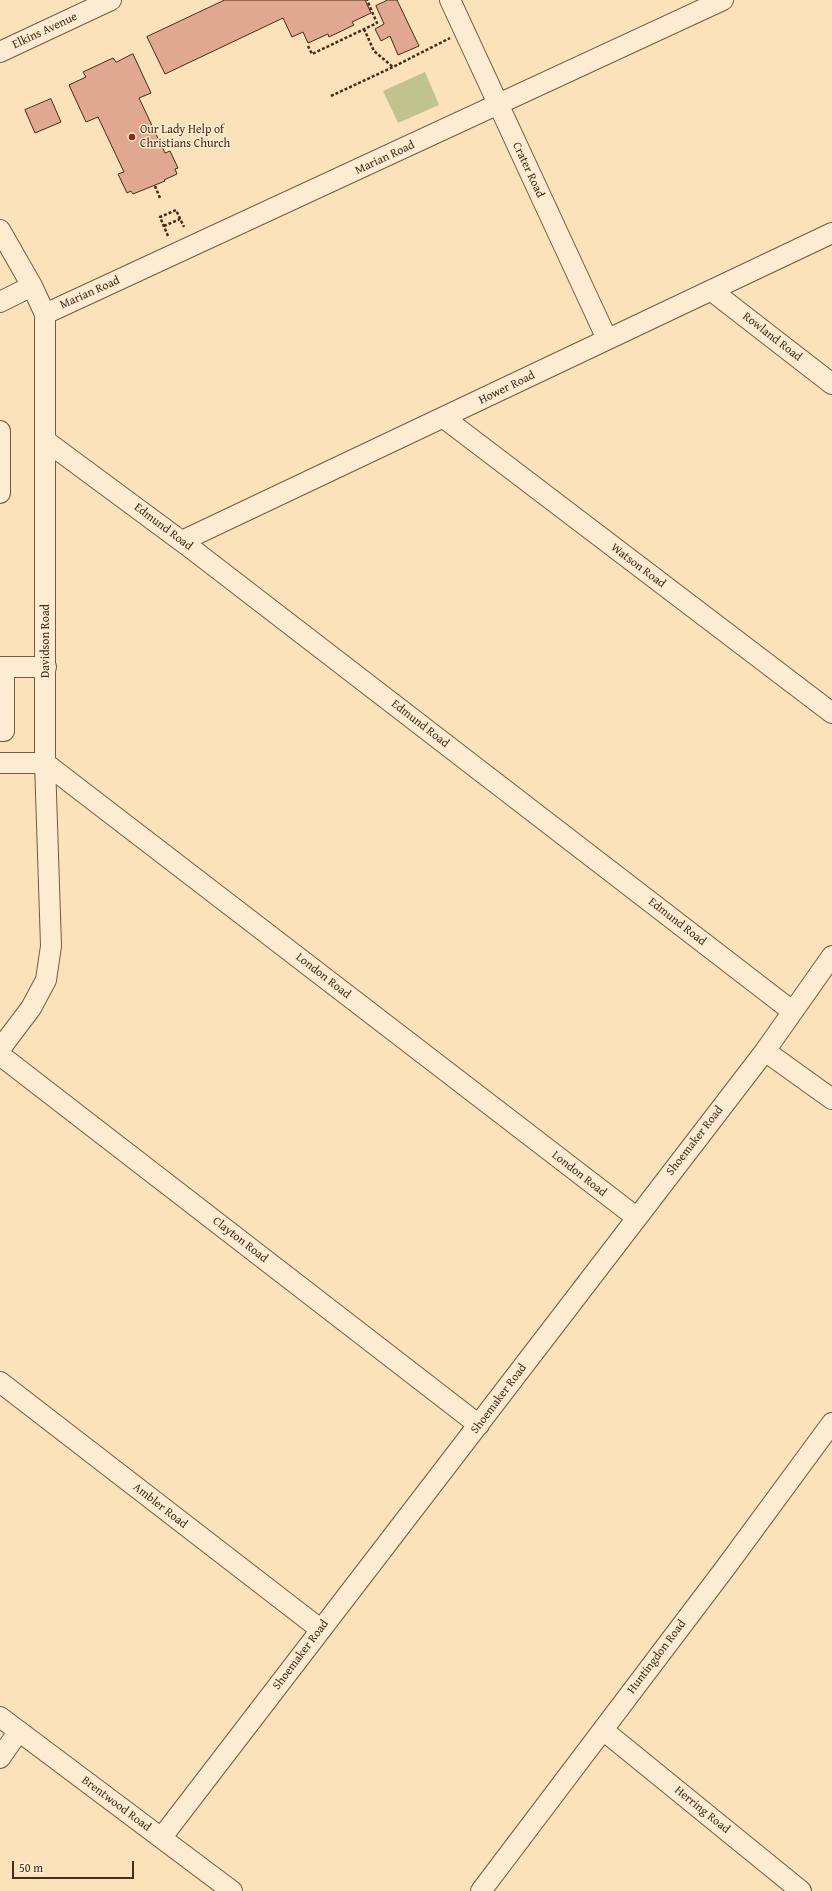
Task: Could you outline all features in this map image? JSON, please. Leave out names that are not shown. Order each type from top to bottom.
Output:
[{"type":"street","name":"Elkins Avenue","points":[[0,52],[111,0]]},
{"type":"street","name":"Crater Road","points":[[450,0],[607,339]]},
{"type":"street","name":"Marian Road","points":[[45,314],[723,0]]},
{"type":"street","name":"Davidson Road","points":[[0,230],[32,286],[45,314],[46,763],[51,946],[46,980],[31,1008],[0,1049]]},
{"type":"street","name":"Hower Road","points":[[182,541],[832,234]]},
{"type":"street","points":[[0,302],[32,286]]},
{"type":"street","name":"Rowland Road","points":[[712,291],[832,384]]},
{"type":"street","name":"Watson Road","points":[[444,418],[832,713]]},
{"type":"street","points":[[0,430],[0,493]]},
{"type":"street","name":"Edmund Road","points":[[46,440],[182,541],[792,1011]]},
{"type":"street","points":[[0,731],[4,731],[2,667],[46,667]]},
{"type":"street","points":[[0,763],[46,763]]},
{"type":"street","name":"London Road","points":[[46,763],[636,1217]]},
{"type":"street","name":"Shoemaker Road","points":[[162,1837],[320,1629],[480,1425],[636,1217],[765,1051],[832,956]]},
{"type":"street","points":[[765,1051],[832,1099]]},
{"type":"street","name":"Clayton Road","points":[[0,1055],[480,1425]]},
{"type":"street","name":"Ambler Road","points":[[0,1382],[320,1629]]},
{"type":"street","name":"Huntingdon Road","points":[[482,1891],[832,1423]]},
{"type":"street","name":"Brentwood Road","points":[[0,1717],[232,1891]]},
{"type":"street","name":"Herring Road","points":[[603,1730],[801,1891]]},
{"type":"street","points":[[0,1758],[19,1731]]},
{"type":"path","points":[[308,46],[312,54],[377,23],[367,0]]},
{"type":"path","points":[[364,29],[374,51],[393,67]]},
{"type":"path","points":[[331,96],[454,36]]},
{"type":"path","points":[[155,186],[160,198]]},
{"type":"path","points":[[168,236],[160,217],[167,212],[176,210],[184,227]]},
{"type":"path","points":[[164,226],[180,218]]},
{"type":"green space","points":[[425,72],[439,105],[398,123],[383,91]]},
{"type":"building","points":[[225,0],[365,0],[371,13],[352,22],[354,25],[329,37],[328,34],[308,43],[303,32],[292,37],[283,18],[165,74],[147,37]]},
{"type":"building","points":[[388,0],[397,0],[419,46],[398,55],[390,36],[381,41],[375,29],[384,24],[376,6]]},
{"type":"building","name":"Our Lady Help of Christians Church","points":[[133,54],[151,93],[139,98],[165,153],[170,151],[178,168],[175,169],[177,174],[164,180],[165,181],[133,194],[131,191],[127,193],[118,174],[124,172],[98,117],[86,122],[69,85],[86,77],[83,72],[113,58],[116,62]]},
{"type":"building","points":[[51,99],[61,122],[35,133],[25,110]]},
{"type":"place","name":"Our Lady Help of Christians Church","points":[[132,137]]}]
